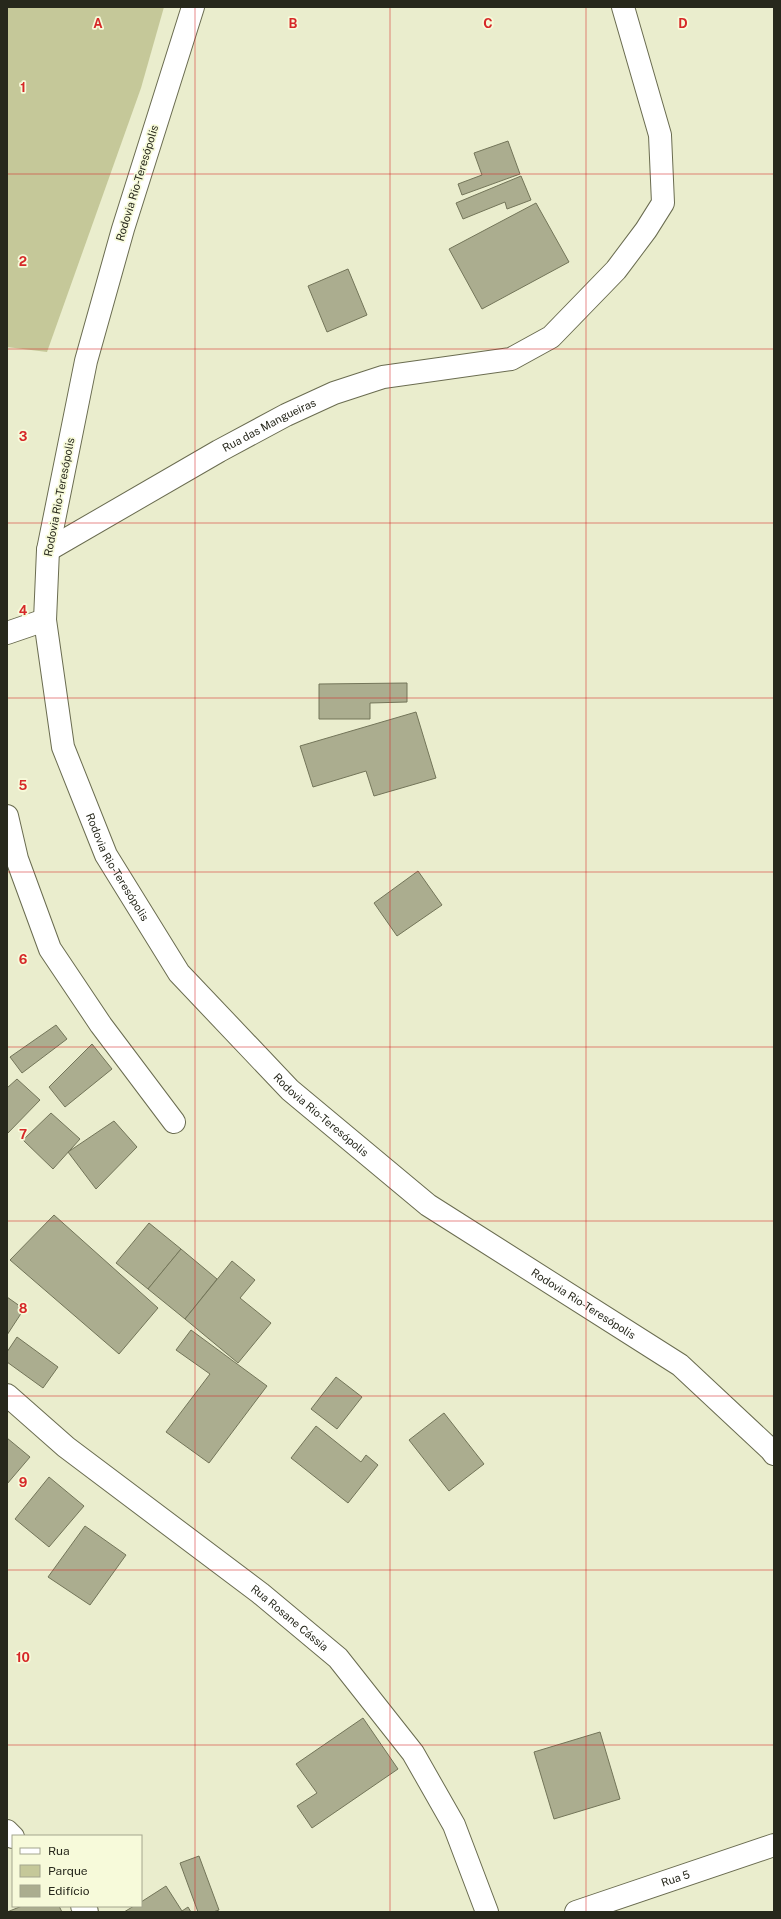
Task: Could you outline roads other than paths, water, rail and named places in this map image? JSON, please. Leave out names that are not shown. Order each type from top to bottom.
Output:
[{"type":"main road","name":"Rodovia Rio-Teresópolis","points":[[193,7],[123,229],[86,361],[48,550],[45,620],[63,747],[106,855],[179,973],[290,1090],[428,1205],[680,1365],[774,1454]]},
{"type":"main road","name":"Rua das Mangueiras","points":[[48,550],[220,451],[286,415],[334,393],[383,376],[511,359],[552,337],[616,270],[646,230],[663,203],[660,135],[622,7]]},
{"type":"main road","points":[[7,633],[45,620]]},
{"type":"main road","points":[[7,816],[17,859],[50,949],[101,1026],[174,1122]]},
{"type":"main road","name":"Rua Rosane Cássia","points":[[7,1395],[66,1447],[260,1593],[338,1658],[414,1753],[454,1825],[487,1912]]},
{"type":"main road","name":"Rua 5","points":[[576,1912],[774,1845]]}]
